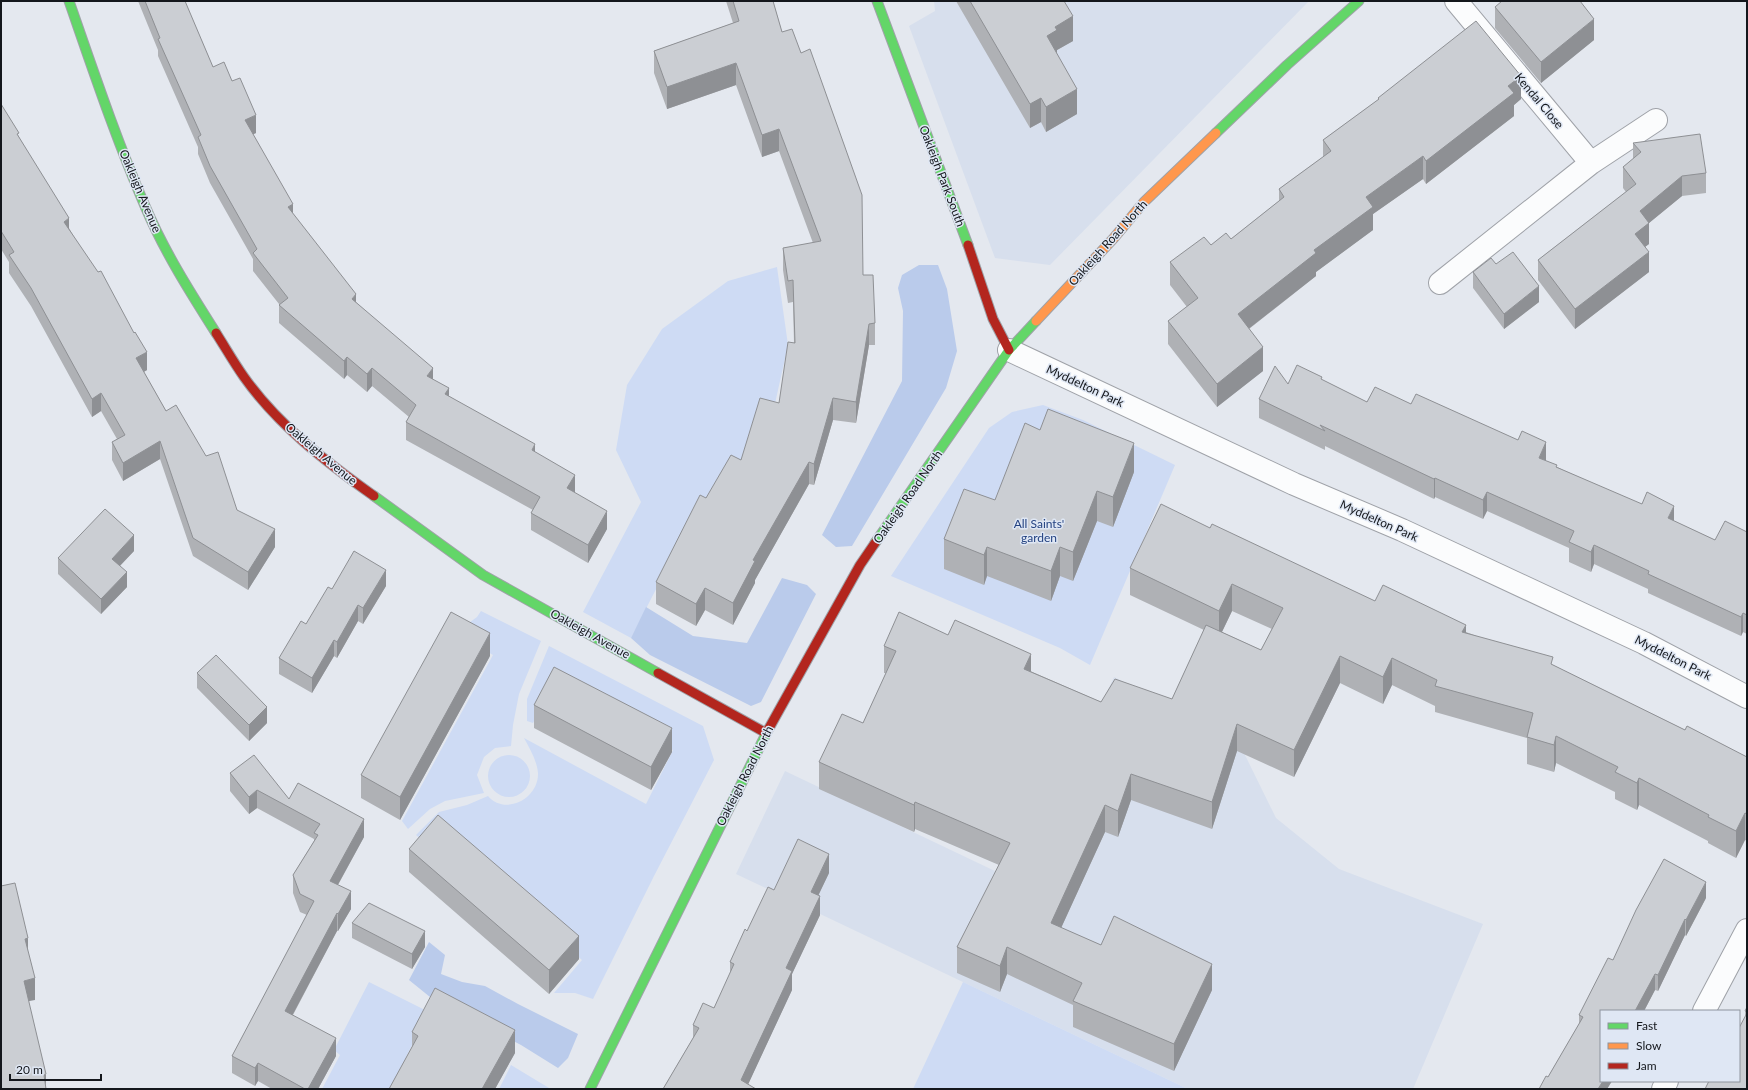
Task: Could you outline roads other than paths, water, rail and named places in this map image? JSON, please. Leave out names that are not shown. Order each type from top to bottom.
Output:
[{"type":"street","name":"Oakleigh Avenue","points":[[69,1],[120,145],[145,207],[173,264],[244,377],[274,413],[308,446],[338,471],[483,575],[766,733]]},
{"type":"street","name":"Oakleigh Park South","points":[[877,1],[942,178],[981,278],[999,337],[1009,350]]},
{"type":"street","name":"Oakleigh Road North","points":[[590,1089],[766,733],[860,566],[1009,350],[1113,239],[1144,202],[1287,65],[1359,1]]},
{"type":"street","name":"Kendal Close","points":[[1456,1],[1591,163]]},
{"type":"street","points":[[1440,283],[1591,163],[1656,120]]},
{"type":"street","name":"Myddelton Park","points":[[1009,350],[1294,484],[1402,530],[1644,643],[1747,697]]},
{"type":"street","points":[[1705,1010],[1747,930]]},
{"type":"park label","name":"All Saints' garden","points":[[1039,531]]}]
